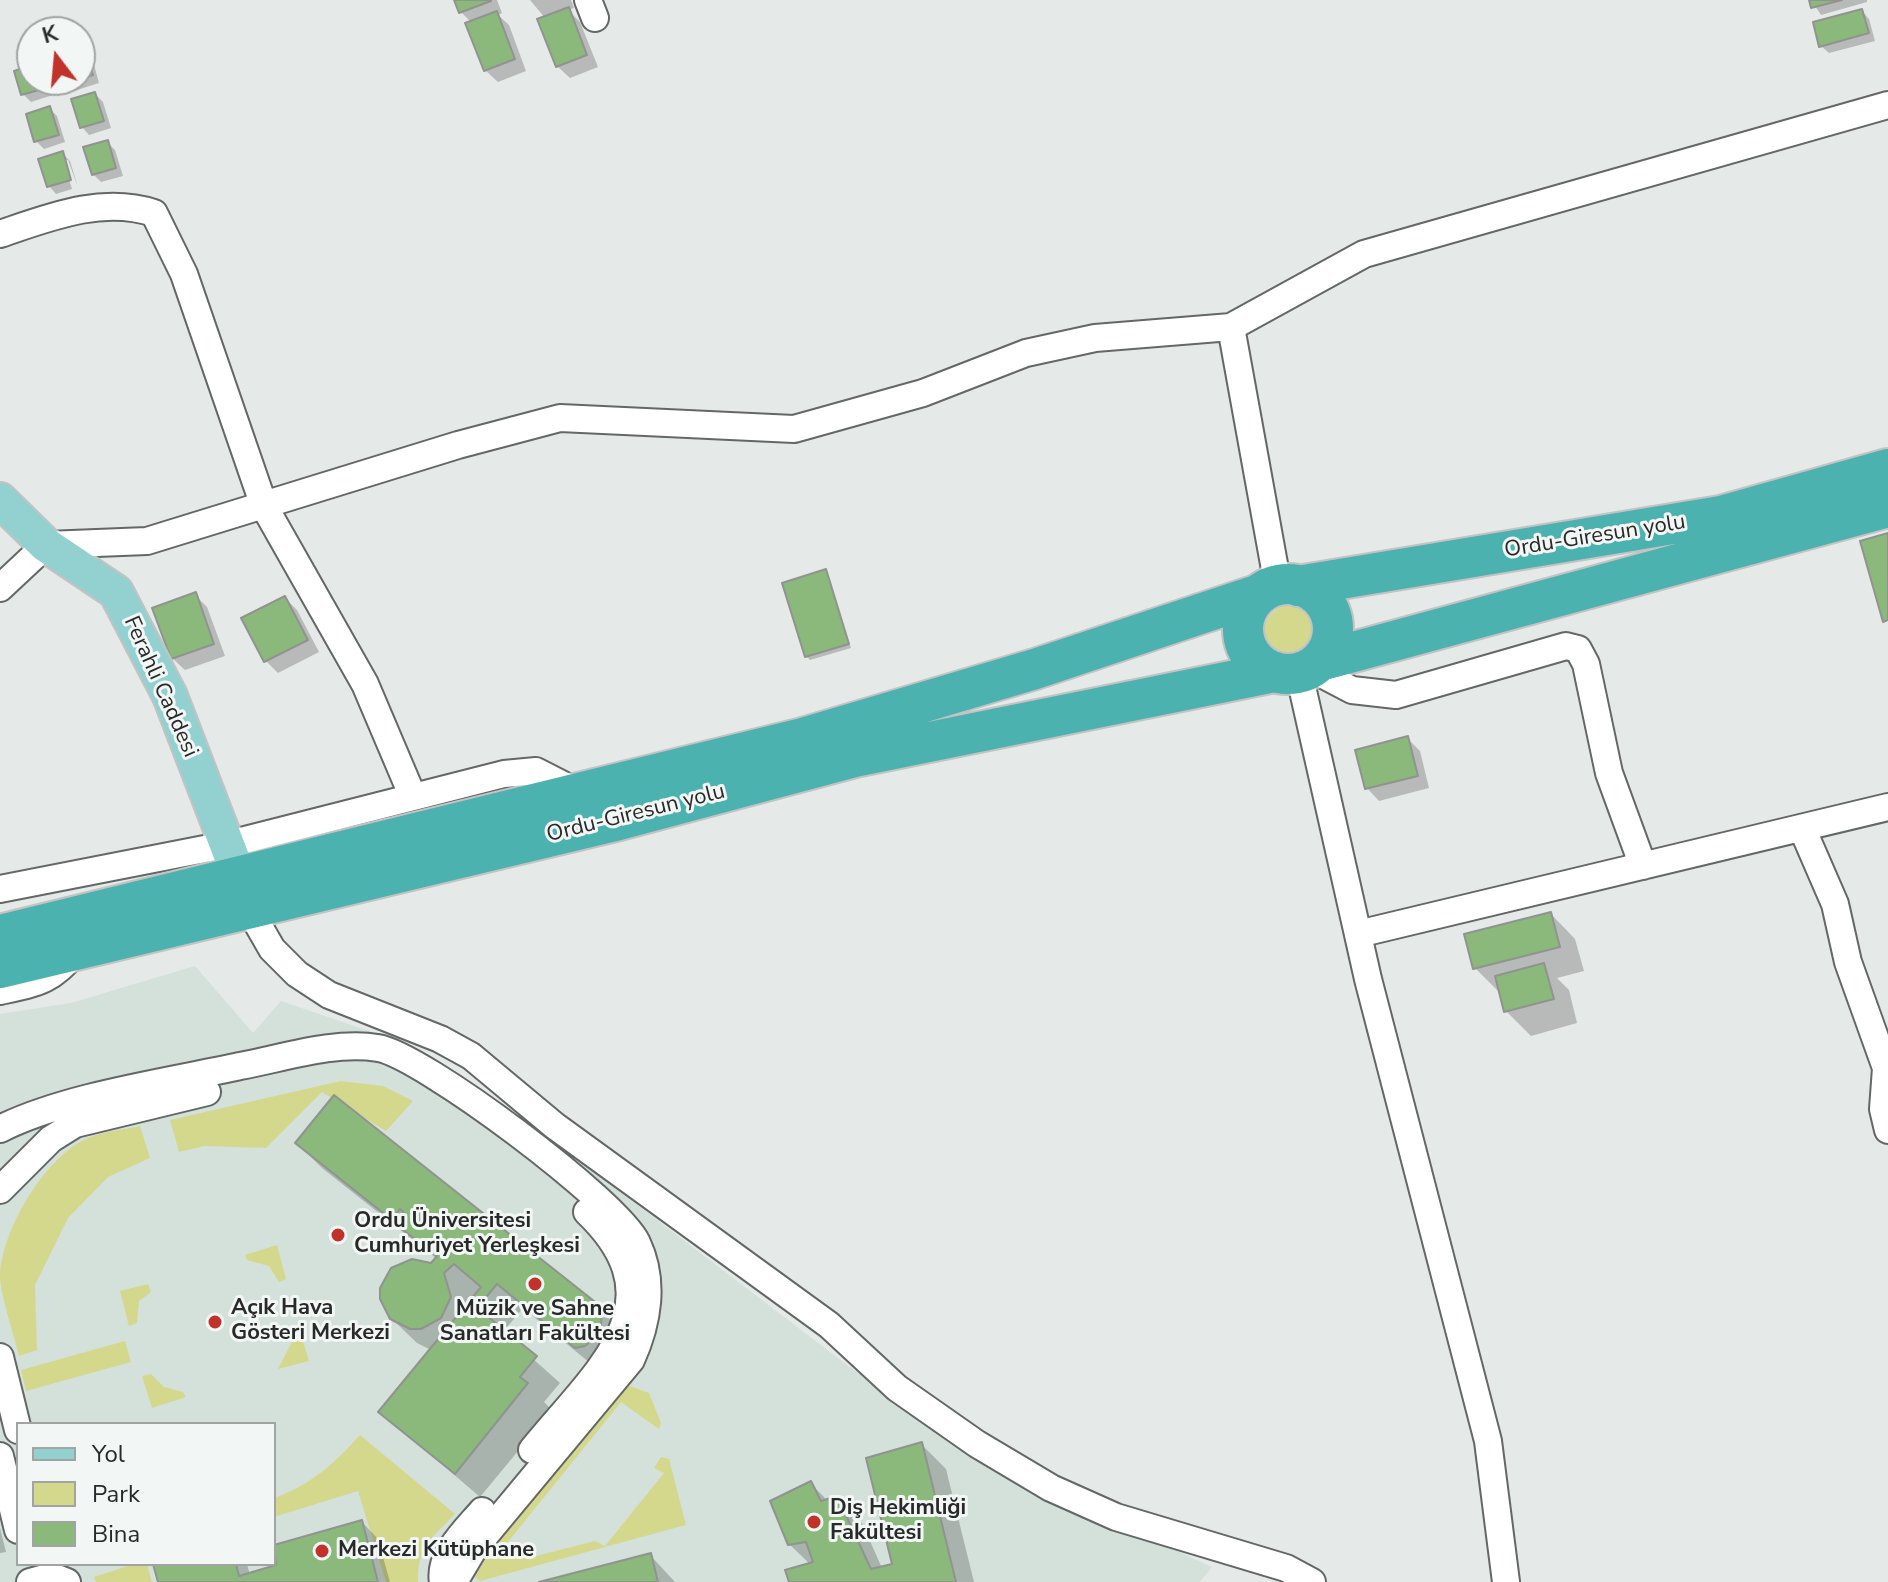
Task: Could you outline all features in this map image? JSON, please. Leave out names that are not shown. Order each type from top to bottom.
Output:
[{"type":"highway","name":"Ordu-Giresun yolu","points":[[0,935],[803,738],[1035,669],[1279,589],[1721,516],[1888,469]]},
{"type":"highway","name":"Ordu-Giresun yolu","points":[[0,968],[77,950],[238,877],[619,820],[855,757],[1301,669],[1888,507]]},
{"type":"highway","points":[[1279,589],[1325,603],[1332,617],[1329,648],[1301,669],[1252,657],[1243,631],[1251,605],[1279,589]]},
{"type":"main road","name":"Ferahli Caddesi","points":[[0,500],[46,545],[116,592],[170,696],[238,877]]},
{"type":"street","points":[[0,588],[46,545],[147,541],[458,445],[560,418],[794,429],[923,393],[1026,353],[1095,338],[1231,327],[1364,254],[1888,105]]},
{"type":"street","points":[[0,234],[67,211],[131,206],[154,213],[184,274],[264,506],[365,684],[413,797]]},
{"type":"street","points":[[1231,327],[1279,589]]},
{"type":"street","points":[[1301,669],[1352,690],[1396,695],[1566,646],[1578,649],[1586,664],[1609,773],[1643,866]]},
{"type":"street","points":[[1301,669],[1358,934],[1488,1441],[1506,1582]]},
{"type":"street","points":[[0,889],[238,877],[413,797],[504,774],[536,771],[579,793]]},
{"type":"street","points":[[1358,934],[1888,807]]},
{"type":"street","points":[[1802,828],[1835,904],[1848,962],[1884,1050],[1883,1109],[1888,1130]]},
{"type":"street","points":[[238,877],[272,949],[297,974],[329,995],[440,1039],[471,1056],[555,1126],[829,1325],[897,1388],[977,1444],[1051,1488],[1116,1517],[1286,1568],[1312,1582]]},
{"type":"street","points":[[0,991],[41,982],[59,973],[77,950]]},
{"type":"street","points":[[0,1129],[105,1095],[312,1052],[378,1048],[414,1061],[446,1081],[577,1182],[626,1226],[637,1242],[648,1287],[640,1340],[631,1360],[473,1550],[454,1582]]},
{"type":"street","points":[[0,1190],[51,1139],[96,1116],[314,1068],[365,1064],[383,1066],[419,1083],[583,1207],[607,1230],[627,1262],[632,1299],[629,1319],[615,1344],[578,1393],[452,1548],[443,1566],[443,1582]]},
{"type":"street","points":[[0,1357],[16,1422]]},
{"type":"street","points":[[0,1456],[16,1522]]},
{"type":"street","points":[[30,1582],[52,1576],[67,1582]]},
{"type":"shaded area","name":"Ordu Üniversitesi Cumhuriyet Yerleşkesi","points":[[195,966],[253,1033],[281,1001],[401,1042],[455,1073],[619,1191],[847,1365],[1032,1495],[1153,1540],[1212,1567],[1200,1582],[0,1582],[0,1014],[71,1003]]},
{"type":"green space","points":[[1291,605],[1310,613],[1318,632],[1310,651],[1291,659],[1272,651],[1264,632],[1272,613]]},
{"type":"green space","points":[[341,1081],[383,1086],[413,1101],[386,1131],[322,1092],[266,1148],[204,1146],[179,1152],[170,1120]]},
{"type":"green space","points":[[140,1126],[150,1158],[108,1177],[68,1218],[35,1285],[37,1350],[19,1356],[0,1279],[2,1261],[14,1223],[35,1186],[75,1145],[98,1135]]},
{"type":"green space","points":[[277,1245],[286,1279],[279,1282],[269,1266],[247,1260],[245,1255]]},
{"type":"green space","points":[[148,1284],[151,1292],[139,1301],[137,1323],[129,1326],[120,1291]]},
{"type":"green space","points":[[299,1328],[309,1361],[278,1369],[293,1340],[292,1330]]},
{"type":"green space","points":[[125,1341],[131,1362],[26,1391],[21,1370]]},
{"type":"green space","points":[[151,1374],[164,1387],[183,1392],[186,1397],[152,1408],[142,1376]]},
{"type":"green space","points":[[630,1386],[649,1393],[661,1423],[659,1429],[621,1402],[507,1543],[528,1558],[595,1541],[605,1546],[664,1473],[654,1468],[661,1457],[669,1459],[686,1525],[480,1581],[469,1573],[620,1388]]},
{"type":"green space","points":[[360,1435],[455,1514],[423,1551],[418,1582],[386,1582],[358,1491],[276,1516],[276,1497],[299,1487],[341,1455]]},
{"type":"green space","points":[[128,1566],[148,1566],[152,1582],[96,1582],[94,1577]]},
{"type":"building","points":[[454,0],[490,0],[491,1],[459,13]]},
{"type":"building","points":[[1809,0],[1842,0],[1811,8]]},
{"type":"building","points":[[569,7],[587,55],[556,67],[537,19]]},
{"type":"building","points":[[1862,9],[1869,33],[1819,47],[1813,22]]},
{"type":"building","points":[[497,11],[515,59],[484,71],[465,23]]},
{"type":"building","points":[[96,95],[104,121],[80,128],[71,99]]},
{"type":"building","points":[[50,106],[59,135],[34,142],[26,114]]},
{"type":"building","points":[[108,140],[116,168],[92,175],[83,147]]},
{"type":"building","points":[[63,151],[71,180],[47,187],[38,159]]},
{"type":"building","points":[[1888,533],[1888,620],[1883,622],[1860,541]]},
{"type":"building","points":[[826,569],[849,644],[805,657],[782,583]]},
{"type":"building","points":[[196,592],[214,644],[171,659],[152,608]]},
{"type":"building","points":[[285,596],[308,640],[264,662],[241,618]]},
{"type":"building","points":[[1408,736],[1418,776],[1365,789],[1355,750]]},
{"type":"building","points":[[1551,912],[1560,947],[1473,969],[1464,934]]},
{"type":"building","points":[[1544,963],[1554,999],[1504,1012],[1495,976]]},
{"type":"building","name":"Müzik ve Sahne Sanatları Fakültesi","points":[[334,1095],[599,1305],[602,1314],[600,1334],[585,1346],[575,1348],[497,1284],[477,1308],[537,1356],[520,1377],[528,1383],[455,1474],[378,1412],[481,1287],[454,1264],[444,1273],[451,1297],[441,1318],[421,1329],[410,1329],[390,1319],[380,1299],[380,1288],[391,1268],[412,1259],[431,1263],[437,1256],[398,1226],[406,1215],[400,1209],[392,1220],[295,1143]]},
{"type":"building","name":"Diş Hekimliği Fakültesi","points":[[922,1442],[956,1582],[789,1582],[785,1570],[813,1562],[806,1542],[788,1545],[770,1501],[811,1481],[821,1501],[837,1496],[871,1569],[892,1564],[866,1458]]},
{"type":"building","name":"Merkezi Kütüphane","points":[[362,1520],[378,1582],[158,1582],[154,1566],[236,1566],[239,1576],[276,1566],[276,1544]]},
{"type":"building","points":[[651,1553],[658,1582],[539,1582]]},
{"type":"place","name":"Ordu Üniversitesi Cumhuriyet Yerleşkesi","points":[[338,1235]]},
{"type":"place","name":"Müzik ve Sahne Sanatları Fakültesi","points":[[535,1284]]},
{"type":"place","name":"Açık Hava Gösteri Merkezi","points":[[215,1322]]},
{"type":"place","name":"Diş Hekimliği Fakültesi","points":[[814,1522]]},
{"type":"place","name":"Merkezi Kütüphane","points":[[322,1551]]}]
